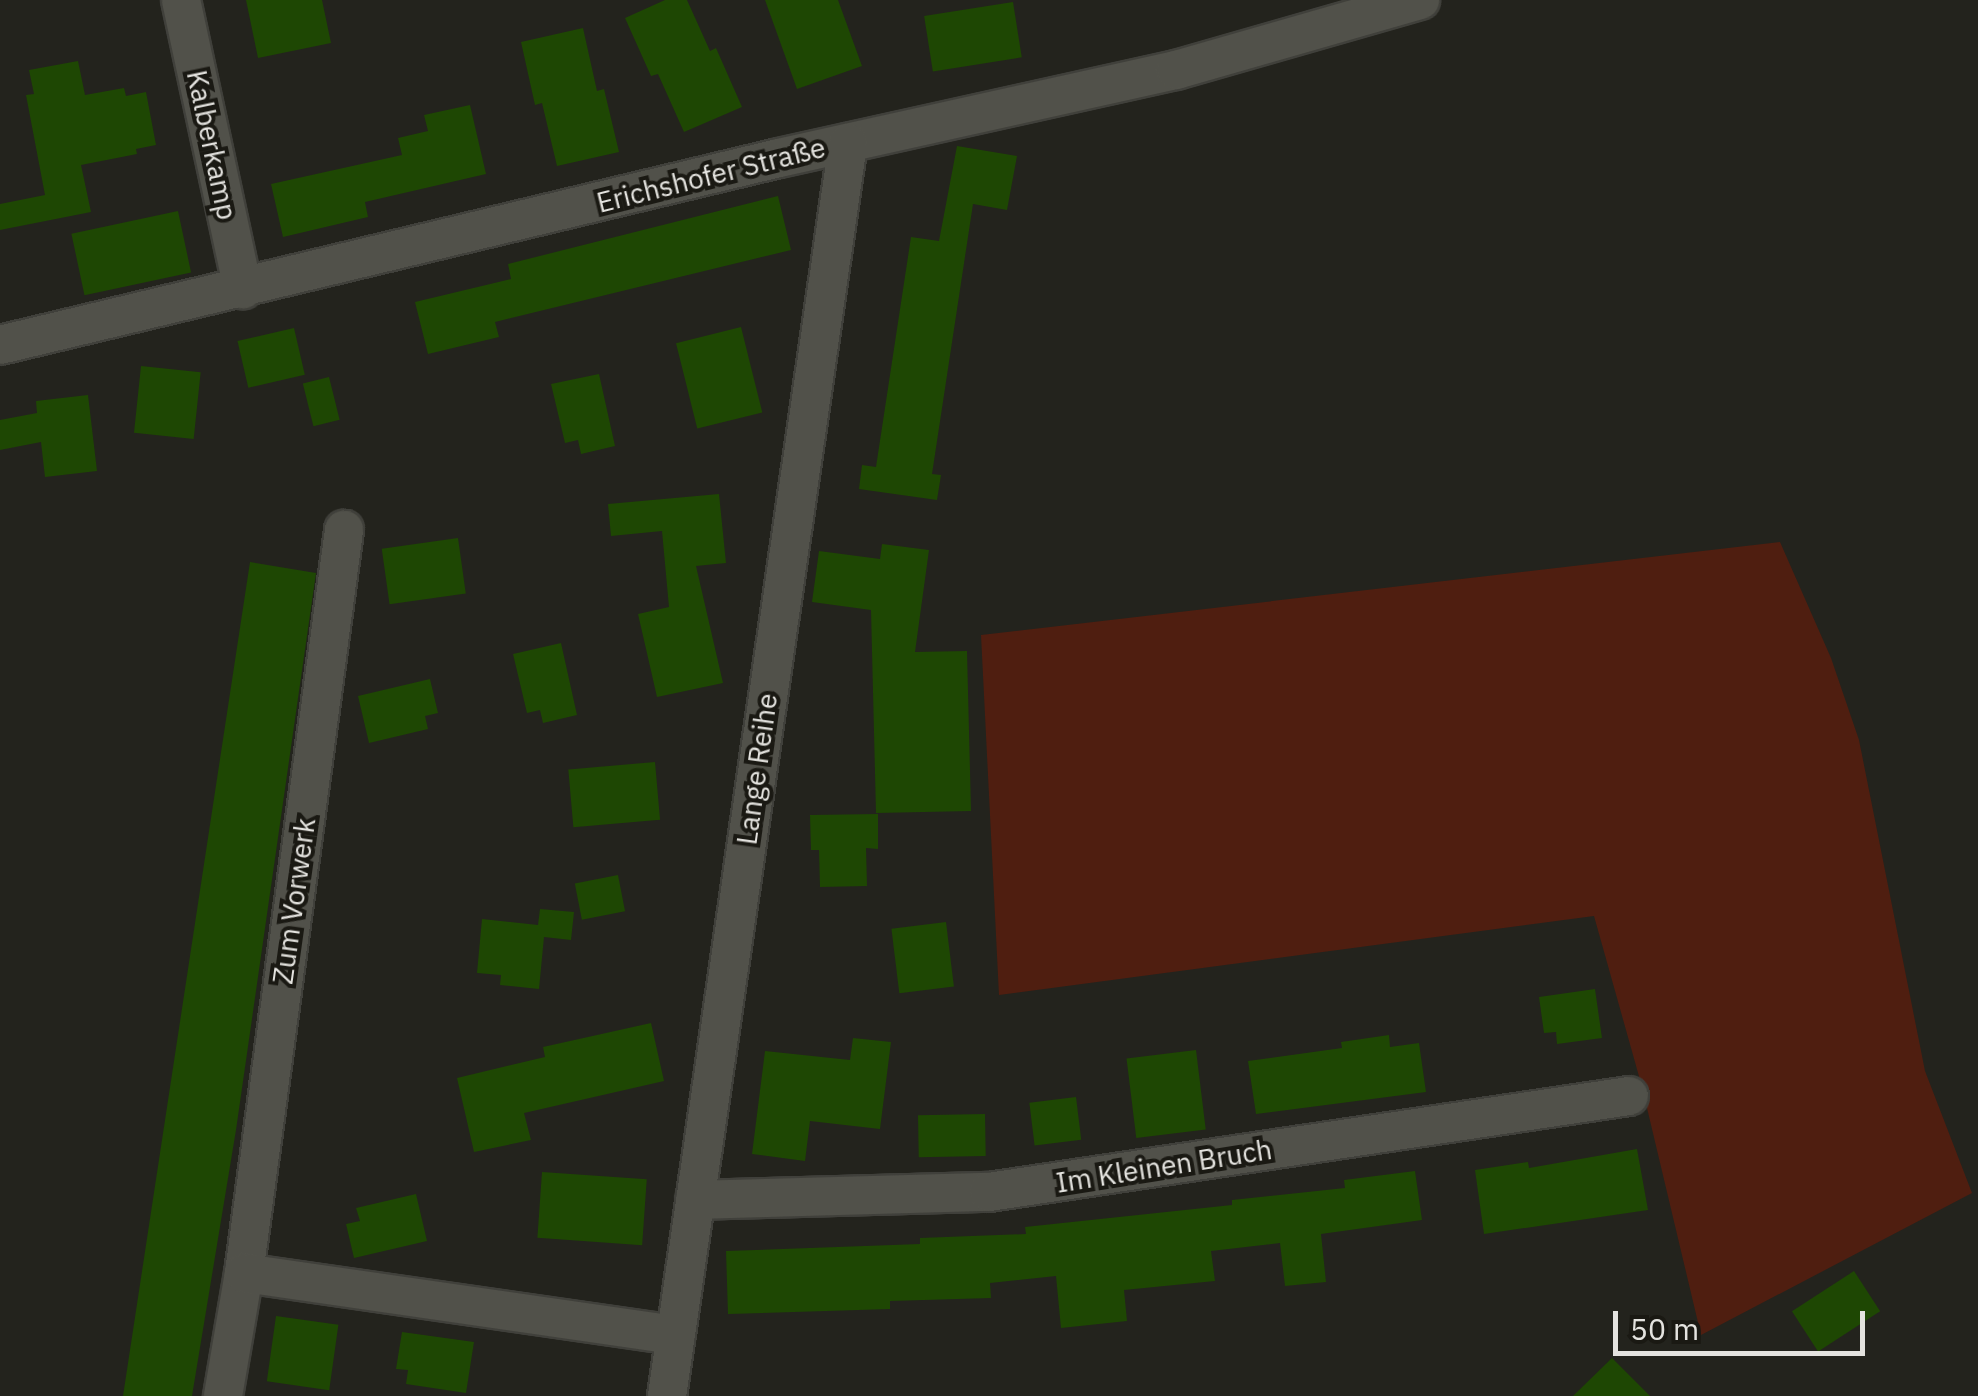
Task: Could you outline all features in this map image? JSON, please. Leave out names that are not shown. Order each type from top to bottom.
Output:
[{"type":"street","name":"Kalberkamp","points":[[181,0],[244,290]]},
{"type":"street","name":"Erichshofer Straße","points":[[0,345],[244,290],[848,142],[1176,70],[1420,0]]},
{"type":"street","name":"Lange Reihe","points":[[667,1396],[848,142]]},
{"type":"street","name":"Zum Vorwerk","points":[[223,1396],[244,1272],[344,530]]},
{"type":"street","name":"Im Kleinen Bruch","points":[[695,1200],[989,1192],[1629,1096]]},
{"type":"street","points":[[244,1272],[676,1336]]},
{"type":"shaded area","points":[[1780,542],[1831,658],[1859,740],[1925,1071],[1972,1193],[1701,1335],[1642,1087],[1594,916],[999,995],[981,635]]},
{"type":"building","points":[[246,0],[322,0],[331,43],[258,58]]},
{"type":"building","points":[[665,0],[687,0],[710,51],[716,48],[742,107],[684,132],[658,74],[651,76],[625,18]]},
{"type":"building","points":[[765,0],[838,0],[862,66],[797,89]]},
{"type":"building","points":[[1013,2],[1022,57],[933,71],[924,16]]},
{"type":"building","points":[[583,28],[597,91],[604,89],[619,152],[557,166],[542,103],[535,105],[521,42]]},
{"type":"building","points":[[78,61],[85,95],[124,88],[126,96],[146,92],[156,145],[136,149],[137,154],[81,165],[91,212],[0,230],[0,204],[45,195],[26,95],[34,94],[29,70]]},
{"type":"building","points":[[470,105],[486,174],[365,202],[368,217],[283,237],[271,184],[402,155],[398,138],[428,131],[424,115]]},
{"type":"building","points":[[957,146],[1017,156],[1007,210],[973,204],[932,474],[941,475],[937,500],[859,489],[862,465],[876,467],[911,237],[939,241]]},
{"type":"building","points":[[778,196],[791,250],[495,322],[499,337],[428,354],[415,302],[511,279],[508,264]]},
{"type":"building","points":[[178,211],[191,273],[84,295],[71,234]]},
{"type":"building","points":[[741,327],[762,412],[697,429],[676,343]]},
{"type":"building","points":[[294,328],[305,375],[248,388],[237,341]]},
{"type":"building","points":[[141,366],[201,372],[194,439],[134,433]]},
{"type":"building","points":[[599,374],[615,446],[581,454],[578,440],[565,443],[551,384]]},
{"type":"building","points":[[329,377],[340,420],[313,426],[303,384]]},
{"type":"building","points":[[88,395],[97,471],[45,477],[41,442],[0,450],[0,420],[37,413],[36,401]]},
{"type":"building","points":[[719,494],[726,563],[696,566],[723,683],[657,697],[638,614],[669,607],[662,531],[611,536],[608,504]]},
{"type":"building","points":[[458,538],[466,593],[390,604],[382,549]]},
{"type":"building","points":[[882,544],[929,550],[915,652],[967,651],[971,811],[876,813],[871,610],[812,602],[819,551],[880,559]]},
{"type":"building","points":[[250,562],[316,573],[236,1130],[192,1396],[123,1396]]},
{"type":"building","points":[[561,643],[577,715],[543,723],[540,710],[527,713],[513,654]]},
{"type":"building","points":[[430,679],[438,713],[425,716],[428,729],[369,743],[358,696]]},
{"type":"building","points":[[655,762],[660,820],[573,827],[568,770]]},
{"type":"building","points":[[878,814],[878,849],[866,848],[867,886],[820,887],[819,850],[811,850],[810,815]]},
{"type":"building","points":[[618,875],[625,911],[582,920],[575,883]]},
{"type":"building","points":[[540,909],[574,912],[571,940],[544,937],[539,989],[500,985],[501,975],[477,973],[482,919],[538,925]]},
{"type":"building","points":[[946,922],[954,987],[899,993],[891,929]]},
{"type":"building","points":[[1595,989],[1602,1038],[1557,1044],[1556,1032],[1544,1033],[1539,997]]},
{"type":"building","points":[[651,1023],[664,1081],[524,1113],[531,1140],[474,1152],[457,1078],[545,1057],[543,1047]]},
{"type":"building","points":[[1389,1035],[1390,1047],[1419,1043],[1426,1092],[1256,1114],[1248,1061],[1342,1048],[1341,1042]]},
{"type":"building","points":[[853,1038],[891,1042],[880,1129],[810,1121],[805,1161],[752,1154],[765,1051],[850,1060]]},
{"type":"building","points":[[1196,1050],[1206,1129],[1136,1138],[1127,1059]]},
{"type":"building","points":[[1076,1097],[1081,1140],[1035,1145],[1029,1103]]},
{"type":"building","points":[[985,1114],[986,1156],[919,1157],[918,1115]]},
{"type":"building","points":[[1637,1149],[1648,1210],[1484,1234],[1475,1170],[1528,1162],[1529,1168]]},
{"type":"building","points":[[1415,1171],[1422,1220],[1321,1234],[1326,1282],[1285,1286],[1280,1243],[1211,1251],[1215,1281],[1124,1290],[1127,1321],[1061,1328],[1056,1276],[990,1283],[991,1298],[890,1301],[890,1309],[728,1314],[726,1251],[920,1244],[920,1238],[1026,1234],[1025,1227],[1232,1205],[1232,1200],[1345,1188],[1344,1180]]},
{"type":"building","points":[[542,1172],[647,1179],[642,1245],[537,1238]]},
{"type":"building","points":[[416,1194],[427,1241],[354,1258],[346,1224],[360,1221],[356,1208]]},
{"type":"building","points":[[1854,1271],[1880,1311],[1818,1352],[1792,1311]]},
{"type":"building","points":[[276,1316],[338,1325],[329,1390],[267,1381]]},
{"type":"building","points":[[402,1332],[474,1342],[466,1393],[406,1384],[408,1370],[396,1369]]},
{"type":"building","points":[[1612,1358],[1650,1396],[1573,1396]]}]
